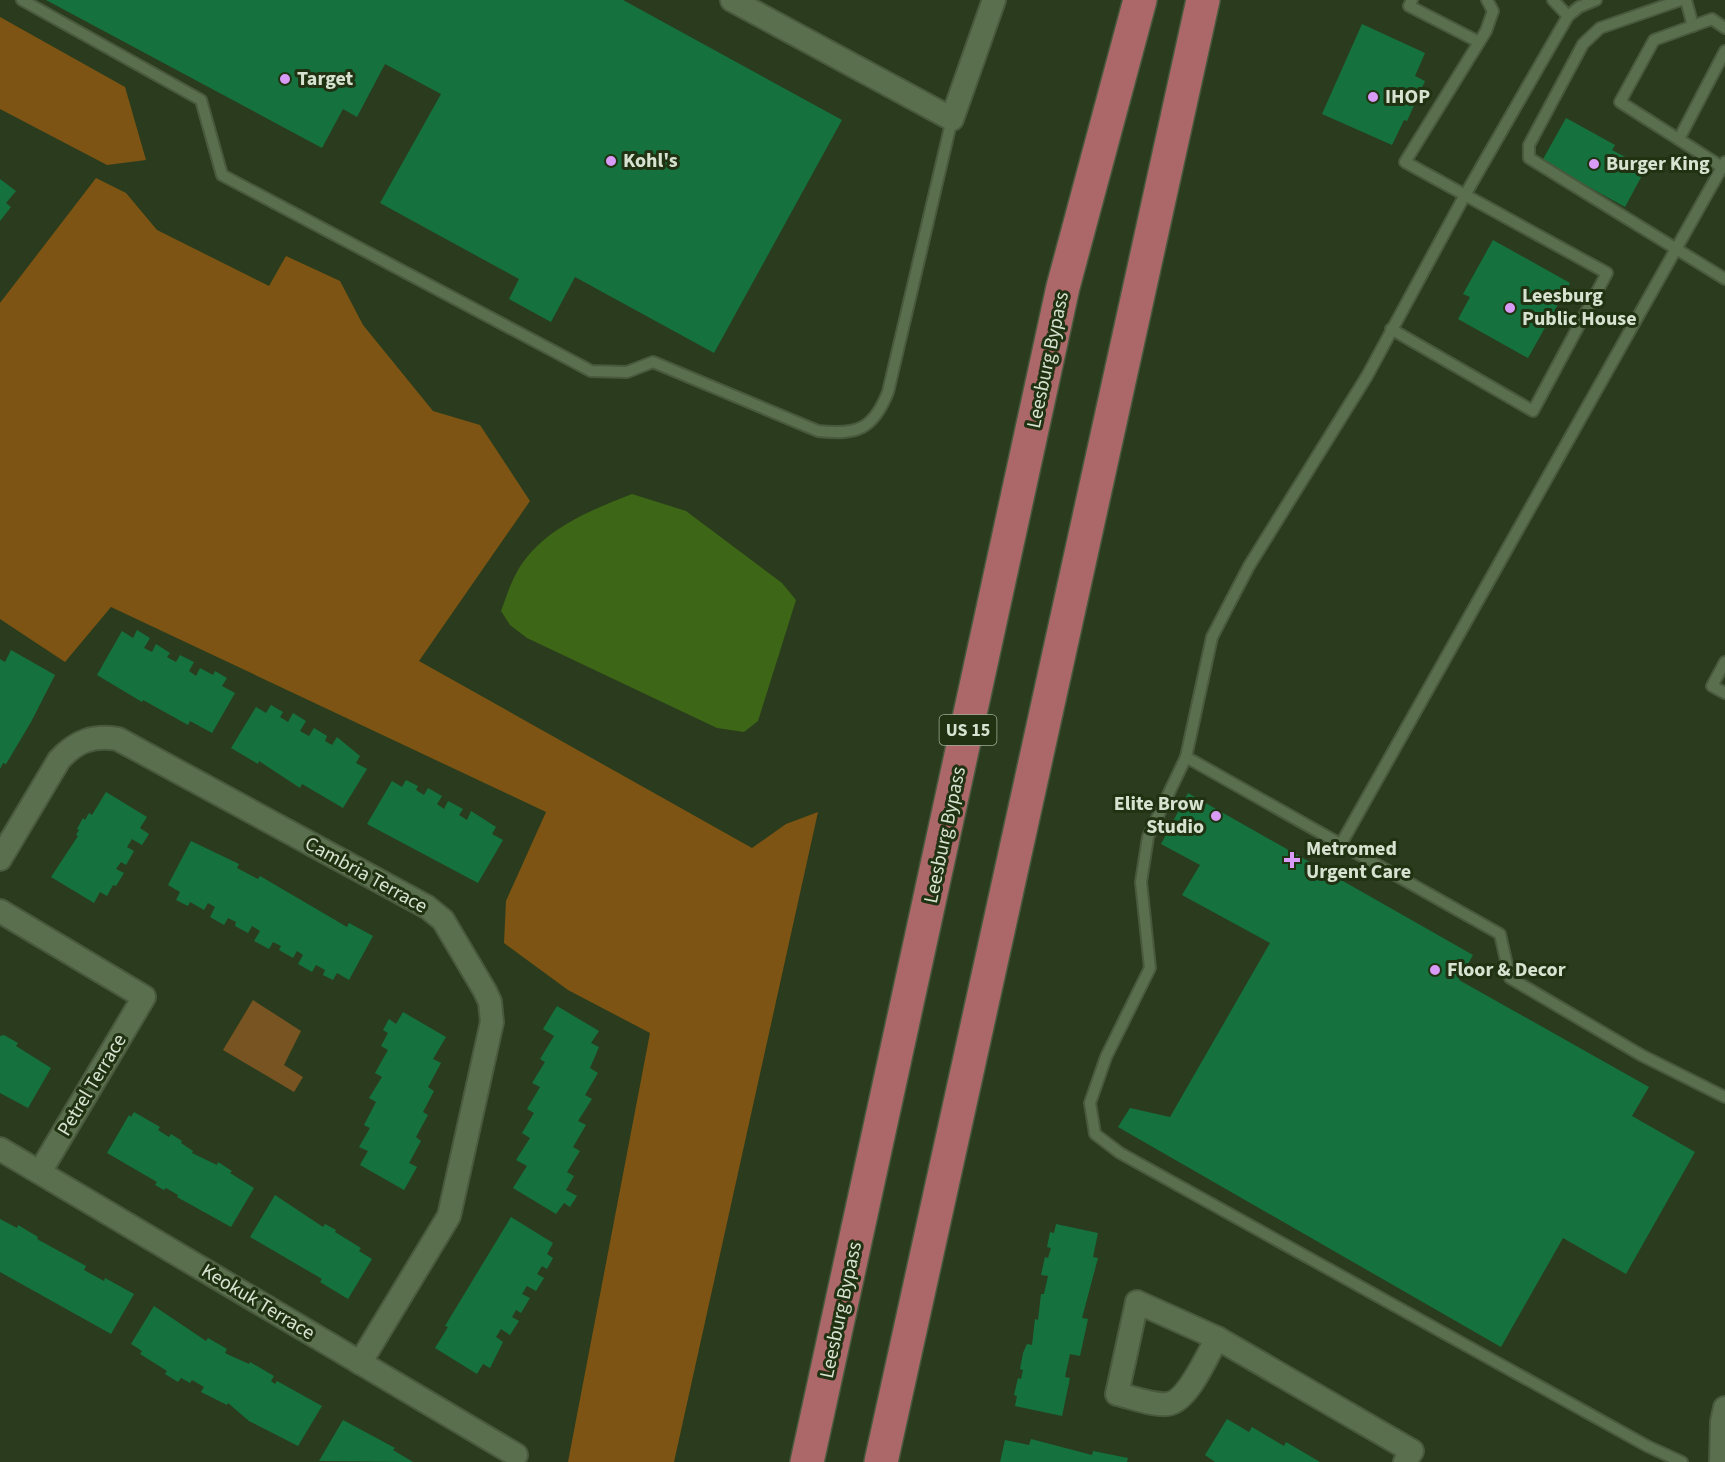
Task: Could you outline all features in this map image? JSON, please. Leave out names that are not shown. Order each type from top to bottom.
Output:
[{"type":"highway","name":"Leesburg Bypass","points":[[807,1462],[1063,287],[1140,0]]},
{"type":"highway","points":[[881,1462],[1203,0]]},
{"type":"street","points":[[732,0],[952,119],[994,0]]},
{"type":"street","name":"Cambria Terrace","points":[[0,859],[59,760],[70,748],[85,740],[102,737],[118,739],[427,907],[443,920],[485,991],[490,1002],[492,1022],[449,1216],[360,1363]]},
{"type":"street","name":"Petrel Terrace","points":[[0,911],[144,997],[40,1172]]},
{"type":"street","name":"Keokuk Terrace","points":[[0,1149],[516,1455]]},
{"type":"street","points":[[1217,1338],[1185,1393],[1177,1401],[1166,1405],[1117,1394],[1137,1302],[1217,1338],[1412,1450],[1405,1462]]},
{"type":"street","points":[[1721,1462],[1722,1422],[1725,1408]]},
{"type":"lane","points":[[22,0],[201,100],[222,175],[591,371],[627,372],[653,362],[818,430],[843,433],[864,428],[881,410],[888,392],[952,119]]},
{"type":"lane","points":[[1412,0],[1409,6],[1479,42]]},
{"type":"lane","points":[[1392,329],[1533,411],[1607,273],[1405,162],[1479,42],[1493,11],[1486,0]]},
{"type":"lane","points":[[1554,0],[1568,16]]},
{"type":"lane","points":[[1596,0],[1579,7],[1568,16],[1465,195],[1367,376],[1249,566],[1212,637],[1186,758],[1148,837],[1141,882],[1150,968],[1106,1057],[1090,1103],[1095,1134],[1128,1158],[1647,1446],[1682,1462]]},
{"type":"lane","points":[[1681,0],[1600,28],[1583,44],[1529,145],[1529,158],[1543,169],[1725,279]]},
{"type":"lane","points":[[1686,0],[1693,26]]},
{"type":"lane","points":[[1341,844],[1723,164],[1620,102],[1654,40],[1712,19],[1725,28]]},
{"type":"lane","points":[[1679,139],[1725,51]]},
{"type":"lane","points":[[1725,662],[1712,686],[1725,693]]},
{"type":"lane","points":[[1186,758],[1500,934],[1510,978],[1641,1055],[1725,1097]]},
{"type":"shaded area","points":[[0,17],[125,87],[146,160],[107,165],[0,109]]},
{"type":"shaded area","points":[[96,178],[126,193],[157,230],[269,286],[286,256],[340,281],[363,325],[433,411],[480,425],[530,501],[419,661],[752,848],[786,824],[818,812],[674,1462],[568,1462],[650,1033],[568,990],[504,943],[506,901],[546,812],[111,607],[65,662],[0,619],[0,303]]},
{"type":"shaded area","points":[[632,494],[686,511],[782,583],[796,600],[758,721],[744,732],[717,728],[527,638],[510,625],[501,611],[517,572],[539,544],[568,523]]},
{"type":"shaded area","points":[[253,1000],[301,1031],[284,1065],[303,1077],[294,1092],[223,1050]]},
{"type":"building","name":"Kohl's","points":[[46,0],[623,0],[842,120],[714,353],[575,277],[551,322],[509,299],[519,279],[380,203],[441,94],[385,64],[357,117],[343,109],[322,148]]},
{"type":"building","name":"IHOP","points":[[1362,24],[1425,53],[1415,76],[1425,81],[1407,121],[1404,120],[1392,145],[1322,114]]},
{"type":"building","name":"Burger King","points":[[1566,118],[1615,145],[1612,150],[1646,168],[1625,207],[1542,161]]},
{"type":"building","points":[[0,179],[16,191],[6,203],[11,207],[0,221]]},
{"type":"building","name":"Leesburg Public House","points":[[1493,240],[1570,283],[1528,358],[1458,319],[1470,297],[1463,294]]},
{"type":"building","points":[[137,630],[150,638],[144,648],[152,652],[156,644],[170,653],[167,657],[176,662],[180,655],[194,662],[189,671],[196,676],[200,668],[213,675],[215,671],[227,678],[222,686],[235,693],[212,733],[190,721],[188,725],[143,700],[142,702],[97,675],[122,631],[133,638]]},
{"type":"building","points":[[11,650],[55,675],[31,722],[6,764],[3,763],[0,769],[0,659],[5,662]]},
{"type":"building","points":[[271,705],[283,712],[280,717],[288,722],[293,713],[306,721],[300,731],[309,736],[314,728],[327,736],[325,741],[332,745],[337,737],[360,756],[356,763],[367,769],[343,808],[302,784],[300,788],[259,761],[258,764],[231,748],[256,707],[266,713]]},
{"type":"building","points":[[406,780],[418,786],[416,790],[424,795],[428,788],[442,796],[437,804],[444,809],[448,801],[463,809],[459,815],[467,820],[471,811],[496,827],[492,834],[503,840],[478,883],[367,824],[392,781],[402,787]]},
{"type":"building","points":[[106,792],[147,817],[140,828],[149,834],[142,845],[132,839],[127,847],[134,851],[126,865],[121,862],[116,869],[124,873],[107,896],[100,892],[94,903],[51,877],[78,836],[76,835],[79,830],[77,829],[83,818],[85,820],[89,813],[92,815]]},
{"type":"building","points":[[1188,793],[1473,955],[1459,980],[1649,1087],[1632,1116],[1695,1152],[1626,1274],[1563,1238],[1501,1347],[1118,1127],[1130,1108],[1170,1117],[1270,943],[1182,895],[1200,865],[1161,844]]},
{"type":"building","points":[[191,841],[239,864],[237,868],[258,879],[260,876],[347,927],[349,923],[373,936],[349,980],[337,973],[333,980],[323,975],[325,970],[316,965],[312,972],[298,964],[303,955],[297,951],[293,958],[279,950],[281,946],[273,942],[269,949],[254,941],[260,931],[252,926],[248,933],[235,926],[236,922],[228,918],[224,925],[210,917],[215,907],[208,903],[204,910],[190,902],[188,906],[176,900],[180,892],[168,885]]},
{"type":"building","points":[[557,1006],[599,1031],[591,1043],[599,1047],[590,1068],[598,1073],[585,1095],[592,1099],[578,1121],[586,1125],[573,1147],[580,1151],[567,1172],[574,1176],[566,1190],[577,1196],[570,1207],[564,1203],[556,1214],[513,1188],[527,1166],[516,1160],[530,1138],[522,1133],[534,1113],[527,1109],[540,1087],[532,1083],[545,1062],[540,1059],[554,1036],[543,1029]]},
{"type":"building","points":[[403,1012],[446,1037],[433,1059],[441,1063],[428,1087],[434,1091],[423,1112],[428,1115],[416,1137],[421,1141],[409,1163],[417,1167],[404,1190],[360,1165],[368,1151],[359,1147],[370,1128],[364,1125],[376,1102],[369,1098],[382,1077],[375,1073],[388,1050],[381,1046],[388,1033],[383,1030],[389,1019],[396,1024]]},
{"type":"building","points":[[4,1035],[18,1043],[16,1046],[51,1068],[28,1108],[0,1093],[0,1036]]},
{"type":"building","points":[[134,1112],[160,1127],[158,1130],[169,1137],[171,1134],[182,1141],[181,1143],[193,1151],[192,1153],[217,1165],[218,1162],[232,1171],[230,1173],[254,1188],[231,1227],[177,1197],[178,1195],[166,1188],[164,1190],[155,1185],[157,1182],[107,1153],[129,1115],[131,1117]]},
{"type":"building","points":[[275,1195],[323,1227],[325,1224],[336,1230],[335,1232],[361,1248],[359,1251],[372,1259],[348,1299],[320,1282],[322,1279],[250,1237]]},
{"type":"building","points":[[511,1217],[553,1243],[547,1254],[553,1258],[547,1269],[542,1266],[537,1274],[544,1278],[536,1291],[527,1286],[522,1294],[530,1298],[521,1313],[516,1310],[512,1317],[519,1321],[510,1335],[501,1329],[496,1337],[503,1342],[490,1368],[483,1364],[477,1374],[435,1348],[448,1327],[445,1326]]},
{"type":"building","points":[[0,1219],[17,1228],[18,1225],[38,1237],[37,1239],[86,1266],[84,1270],[104,1281],[105,1278],[134,1294],[111,1334],[0,1272]]},
{"type":"building","points":[[1056,1224],[1098,1233],[1093,1257],[1098,1258],[1082,1318],[1088,1319],[1080,1356],[1070,1354],[1065,1377],[1070,1378],[1062,1416],[1015,1406],[1017,1396],[1014,1395],[1018,1378],[1021,1379],[1023,1370],[1020,1369],[1023,1353],[1027,1344],[1032,1345],[1035,1319],[1038,1320],[1041,1294],[1044,1294],[1048,1276],[1041,1275],[1045,1257],[1048,1258],[1051,1248],[1047,1247],[1050,1232],[1054,1233]]},
{"type":"building","points":[[154,1306],[206,1341],[208,1338],[227,1349],[225,1353],[249,1364],[250,1362],[274,1376],[271,1381],[275,1384],[277,1381],[322,1406],[298,1446],[249,1421],[228,1403],[227,1405],[201,1392],[204,1387],[192,1380],[190,1383],[181,1378],[178,1382],[165,1374],[167,1371],[140,1354],[142,1351],[131,1344]]},
{"type":"building","points":[[1227,1419],[1249,1432],[1252,1427],[1284,1446],[1286,1442],[1320,1462],[1215,1462],[1205,1455]]},
{"type":"building","points":[[343,1420],[395,1448],[393,1450],[413,1462],[319,1461]]},
{"type":"building","points":[[1031,1439],[1092,1455],[1093,1451],[1128,1458],[1127,1462],[1000,1462],[1005,1440],[1029,1445]]},
{"type":"place","name":"Target","points":[[285,79]]},
{"type":"place","name":"IHOP","points":[[1373,97]]},
{"type":"place","name":"Kohl's","points":[[611,161]]},
{"type":"place","name":"Burger King","points":[[1594,164]]},
{"type":"place","name":"Leesburg Public House","points":[[1510,308]]},
{"type":"place","name":"Elite Brow Studio","points":[[1216,816]]},
{"type":"place","name":"Metromed Urgent Care","points":[[1292,860]]},
{"type":"place","name":"Floor & Decor","points":[[1435,970]]}]
